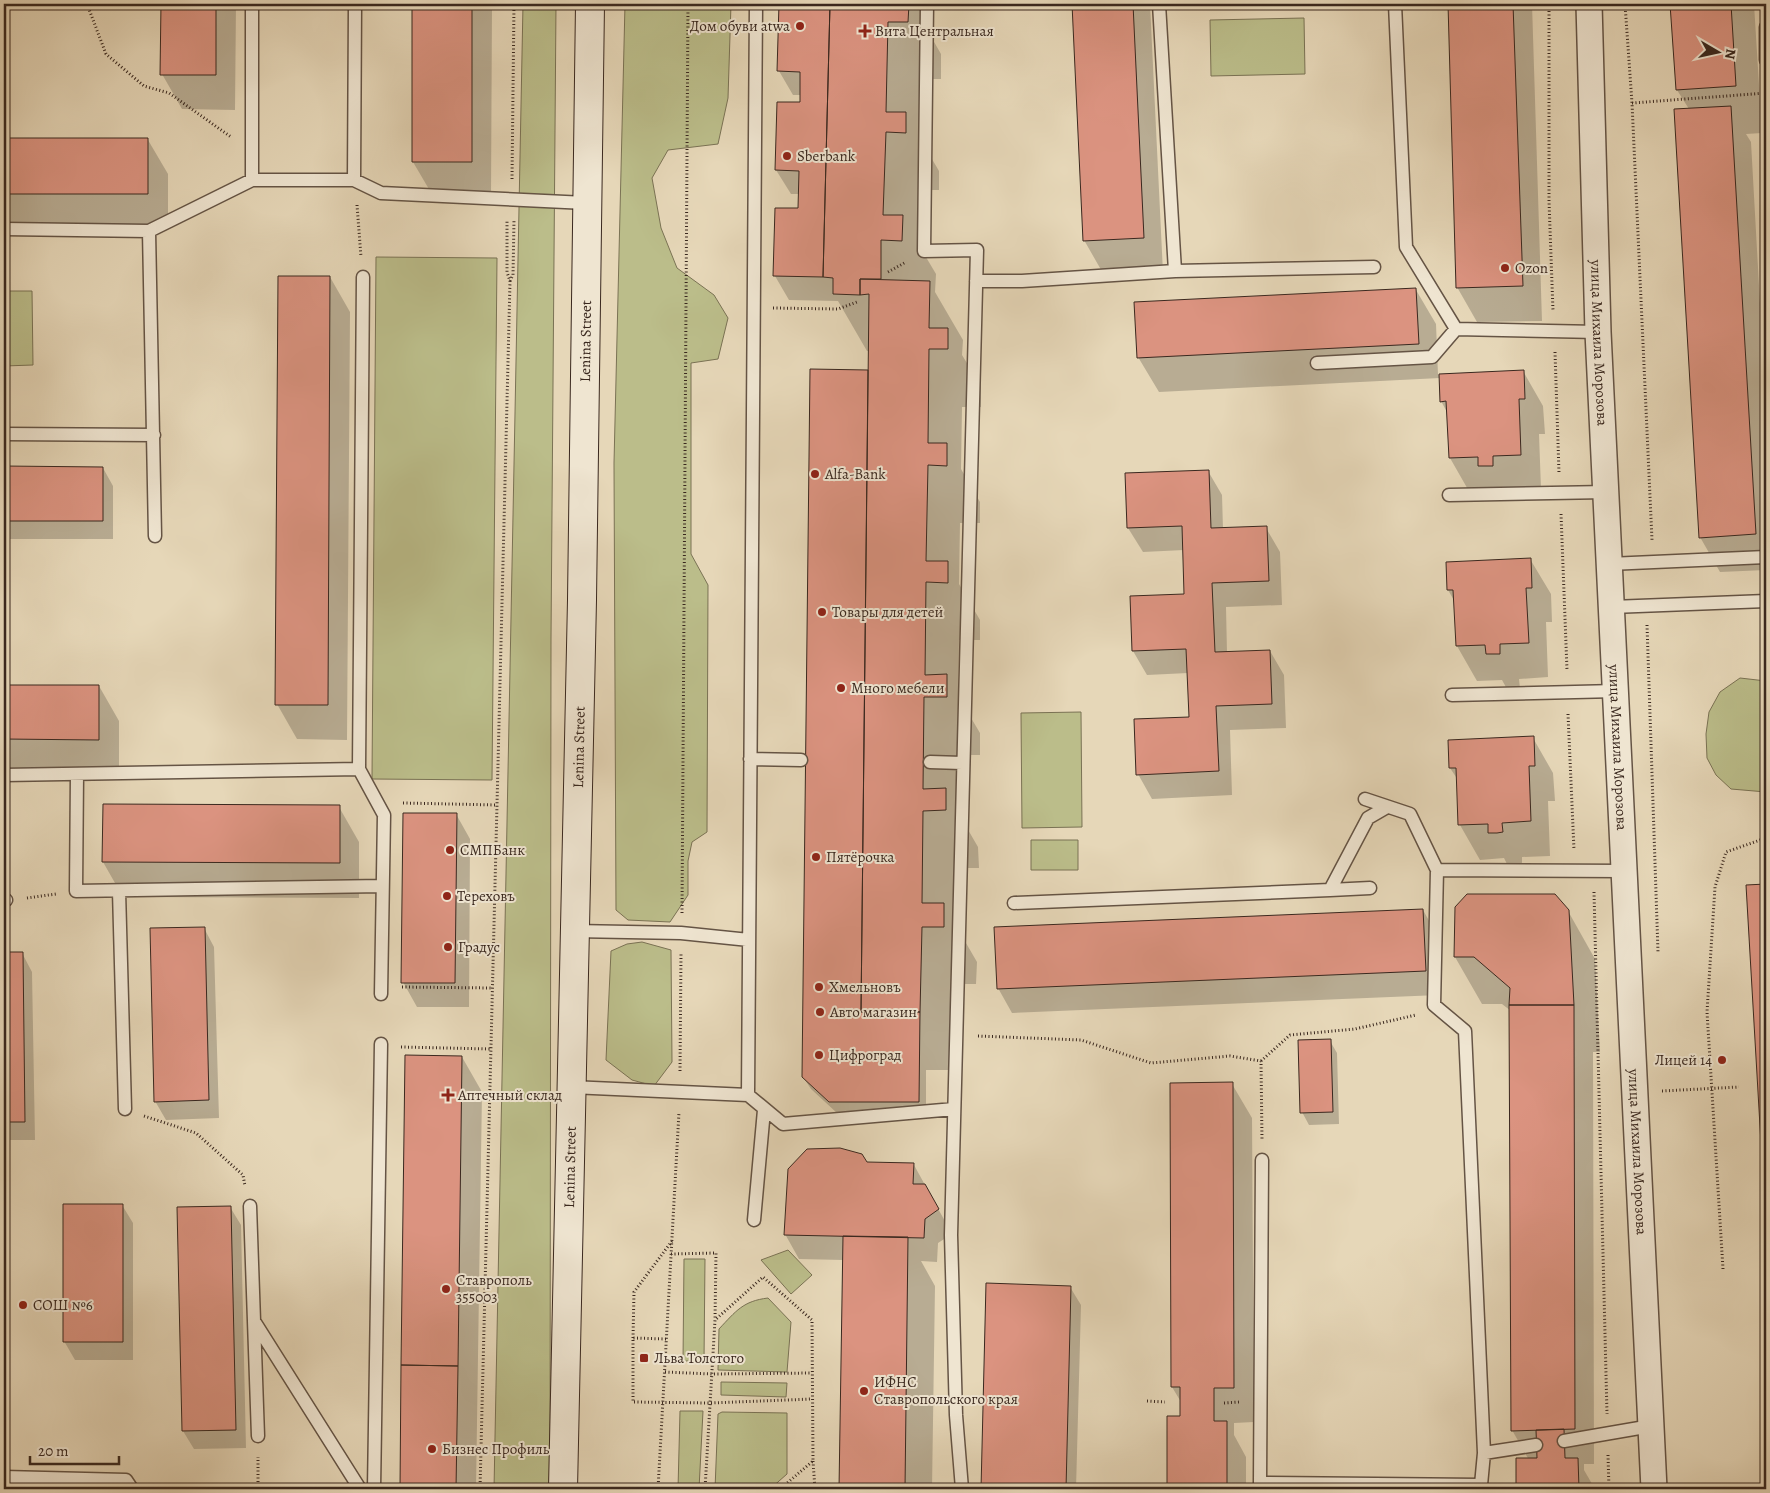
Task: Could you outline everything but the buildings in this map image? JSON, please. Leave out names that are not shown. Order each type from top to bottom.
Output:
[{"type":"main road","name":"Lenina Street","points":[[563,1489],[582,610],[590,4]]},
{"type":"street","name":"улица Михаила Морозова","points":[[1589,4],[1598,332],[1654,1489]]},
{"type":"lane","points":[[252,4],[252,180]]},
{"type":"lane","points":[[354,180],[355,4]]},
{"type":"lane","points":[[748,1095],[756,4]]},
{"type":"lane","points":[[927,4],[924,251],[977,250],[950,1235],[956,1415],[962,1489]]},
{"type":"lane","points":[[1159,4],[1175,271]]},
{"type":"lane","points":[[1395,4],[1406,247],[1456,329]]},
{"type":"lane","points":[[1766,27],[1766,60]]},
{"type":"lane","points":[[4,229],[149,232],[252,180],[354,180],[381,193],[513,193],[586,203]]},
{"type":"lane","points":[[149,232],[155,536]]},
{"type":"lane","points":[[976,281],[1022,281],[1175,271],[1374,266]]},
{"type":"lane","points":[[363,277],[359,769],[384,815],[381,990]]},
{"type":"lane","points":[[1317,363],[1432,356],[1456,329],[1598,332]]},
{"type":"lane","points":[[4,434],[154,434]]},
{"type":"lane","points":[[1449,495],[1606,492]]},
{"type":"lane","points":[[1609,564],[1766,557]]},
{"type":"lane","points":[[1612,607],[1766,601]]},
{"type":"lane","points":[[1452,695],[1616,691]]},
{"type":"lane","points":[[750,759],[801,760]]},
{"type":"lane","points":[[930,762],[962,763]]},
{"type":"lane","points":[[4,775],[359,769]]},
{"type":"lane","points":[[77,774],[76,891],[382,886]]},
{"type":"lane","points":[[1262,1160],[1260,1483],[1481,1485],[1484,1453],[1465,1031],[1434,1005],[1437,870],[1410,814],[1364,800]]},
{"type":"lane","points":[[1330,890],[1368,818],[1387,807]]},
{"type":"lane","points":[[1437,870],[1624,871]]},
{"type":"lane","points":[[1014,902],[1370,888]]},
{"type":"lane","points":[[120,891],[125,1109]]},
{"type":"lane","points":[[574,931],[681,933],[749,940]]},
{"type":"lane","points":[[374,1489],[381,1046]]},
{"type":"lane","points":[[571,1087],[748,1095],[783,1124],[954,1109]]},
{"type":"lane","points":[[754,1220],[764,1110]]},
{"type":"lane","points":[[250,1206],[258,1436]]},
{"type":"lane","points":[[254,1321],[360,1489]]},
{"type":"lane","points":[[1564,1440],[1651,1426]]},
{"type":"lane","points":[[1484,1453],[1536,1445]]},
{"type":"lane","points":[[4,1477],[126,1480],[132,1489]]},
{"type":"path","points":[[88,4],[106,54],[144,86],[169,93],[252,152]]},
{"type":"path","points":[[510,281],[514,275],[514,4]]},
{"type":"path","points":[[658,1489],[680,1092],[688,4]]},
{"type":"path","points":[[1549,4],[1549,201],[1574,854]]},
{"type":"path","points":[[1625,4],[1632,103],[1653,562]]},
{"type":"path","points":[[1632,103],[1766,93]]},
{"type":"path","points":[[480,1489],[510,281],[507,272],[508,214]]},
{"type":"path","points":[[358,223],[363,277]]},
{"type":"path","points":[[754,307],[838,309],[857,302]]},
{"type":"path","points":[[377,803],[497,805]]},
{"type":"path","points":[[1723,1269],[1708,1012],[1715,887],[1726,852],[1766,838]]},
{"type":"path","points":[[1578,871],[1594,890],[1609,1489]]},
{"type":"path","points":[[5,901],[76,891]]},
{"type":"path","points":[[381,990],[493,988]]},
{"type":"path","points":[[1262,1160],[1261,1061],[1290,1035],[1355,1029],[1410,1018],[1434,1005]]},
{"type":"path","points":[[955,1035],[1081,1040],[1151,1063],[1230,1056],[1261,1061]]},
{"type":"path","points":[[381,1046],[491,1049]]},
{"type":"path","points":[[1599,1096],[1739,1087]]},
{"type":"path","points":[[125,1109],[196,1133],[242,1175],[250,1206]]},
{"type":"path","points":[[672,1240],[634,1292],[633,1402],[710,1403],[812,1399]]},
{"type":"path","points":[[671,1254],[716,1253],[715,1320],[705,1489]]},
{"type":"path","points":[[715,1320],[763,1277],[812,1320],[814,1489]]},
{"type":"path","points":[[633,1338],[666,1339]]},
{"type":"path","points":[[664,1372],[712,1374],[812,1373]]},
{"type":"path","points":[[1147,1402],[1165,1402]]},
{"type":"path","points":[[258,1436],[258,1489]]},
{"type":"path","points":[[780,1489],[813,1460]]},
{"type":"green space","points":[[523,4],[556,4],[551,638],[550,1489],[494,1489]]},
{"type":"green space","points":[[625,4],[731,4],[728,98],[718,144],[668,150],[652,178],[661,228],[677,268],[714,295],[728,318],[718,359],[691,363],[691,554],[708,585],[707,832],[692,842],[688,861],[688,895],[670,922],[628,920],[616,910],[614,463]]},
{"type":"green space","points":[[1304,18],[1305,74],[1211,76],[1210,20]]},
{"type":"green space","points":[[376,257],[497,258],[492,780],[372,779]]},
{"type":"green space","points":[[4,291],[32,291],[33,365],[4,366]]},
{"type":"green space","points":[[1740,678],[1766,681],[1766,792],[1731,789],[1716,775],[1707,758],[1706,734],[1709,712],[1720,692]]},
{"type":"green space","points":[[1081,712],[1082,827],[1022,828],[1021,713]]},
{"type":"green space","points":[[1031,840],[1078,840],[1078,870],[1031,870]]},
{"type":"green space","points":[[642,942],[671,950],[672,1062],[654,1086],[632,1080],[606,1060],[611,951],[627,944]]},
{"type":"green space","points":[[788,1250],[812,1275],[791,1294],[761,1260]]},
{"type":"green space","points":[[684,1259],[705,1259],[704,1361],[683,1361]]},
{"type":"green space","points":[[768,1298],[791,1322],[787,1372],[718,1370],[719,1329],[735,1312],[746,1304]]},
{"type":"green space","points":[[721,1382],[787,1383],[786,1397],[721,1395]]},
{"type":"green space","points":[[680,1411],[703,1411],[699,1489],[678,1489]]},
{"type":"green space","points":[[722,1412],[787,1413],[787,1474],[770,1489],[715,1489],[718,1414]]},
{"type":"place","name":"Дом обуви atwa","points":[[800,26]]},
{"type":"place","name":"Вита Центральная","points":[[865,31]]},
{"type":"place","name":"Sberbank","points":[[787,156]]},
{"type":"place","name":"Ozon","points":[[1505,268]]},
{"type":"place","name":"Alfa-Bank","points":[[815,474]]},
{"type":"place","name":"Товары для детей","points":[[822,612]]},
{"type":"place","name":"Много мебели","points":[[841,688]]},
{"type":"place","name":"СМПБанк","points":[[450,850]]},
{"type":"place","name":"Пятёрочка","points":[[816,857]]},
{"type":"place","name":"Тереховъ","points":[[447,896]]},
{"type":"place","name":"Градус","points":[[448,947]]},
{"type":"place","name":"Хмельновъ","points":[[819,987]]},
{"type":"place","name":"Авто магазин","points":[[820,1012]]},
{"type":"place","name":"Цифроград","points":[[819,1055]]},
{"type":"place","name":"Лицей 14","points":[[1722,1060]]},
{"type":"place","name":"Аптечный склад","points":[[448,1095]]},
{"type":"place","name":"Ставрополь 355003","points":[[446,1289]]},
{"type":"place","name":"СОШ №6","points":[[23,1305]]},
{"type":"place","name":"Льва Толстого","points":[[644,1358]]},
{"type":"place","name":"ИФНС Ставропольского края","points":[[864,1391]]},
{"type":"place","name":"Бизнес Профиль","points":[[432,1449]]}]
